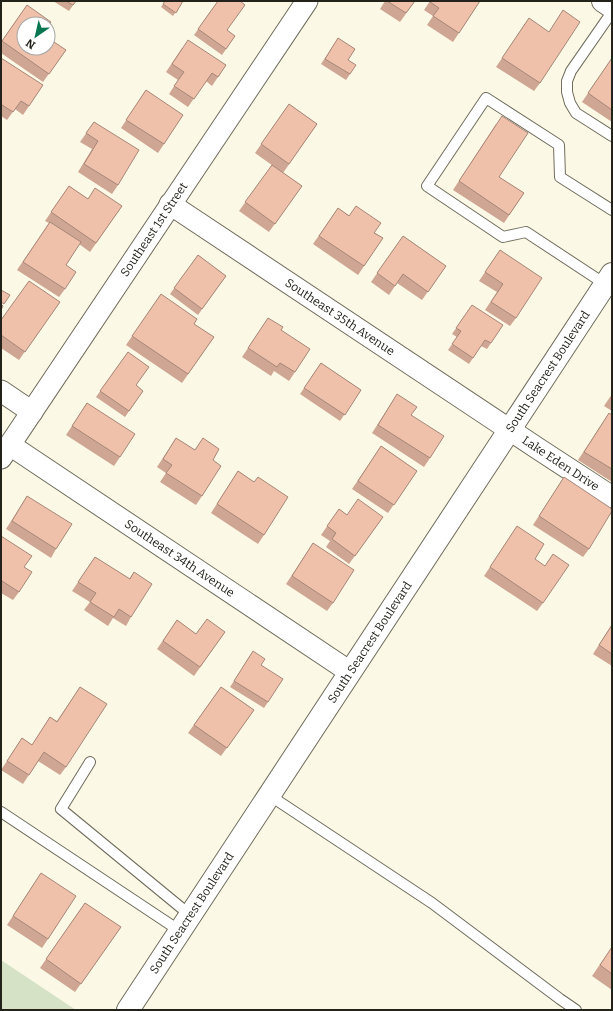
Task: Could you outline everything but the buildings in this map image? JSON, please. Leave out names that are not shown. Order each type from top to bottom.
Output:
[{"type":"street","name":"Southeast 1st Street","points":[[5,451],[307,1]]},
{"type":"street","points":[[602,1],[612,7]]},
{"type":"street","name":"Southeast 35th Avenue","points":[[170,204],[509,430]]},
{"type":"street","name":"South Seacrest Boulevard","points":[[128,1010],[609,279]]},
{"type":"street","points":[[1,391],[32,412]]},
{"type":"street","name":"Lake Eden Drive","points":[[509,430],[612,497]]},
{"type":"street","name":"Southeast 34th Avenue","points":[[5,451],[350,672]]},
{"type":"lane","points":[[612,12],[571,71],[567,81],[566,92],[576,113],[612,136]]},
{"type":"lane","points":[[609,279],[526,232],[503,237],[427,186],[486,98],[558,145],[560,177],[612,210]]},
{"type":"lane","points":[[90,762],[61,808],[185,923]]},
{"type":"lane","points":[[269,795],[432,903],[576,1010]]},
{"type":"lane","points":[[1,812],[185,923]]},
{"type":"green space","points":[[1,960],[76,1010],[1,1010]]}]
